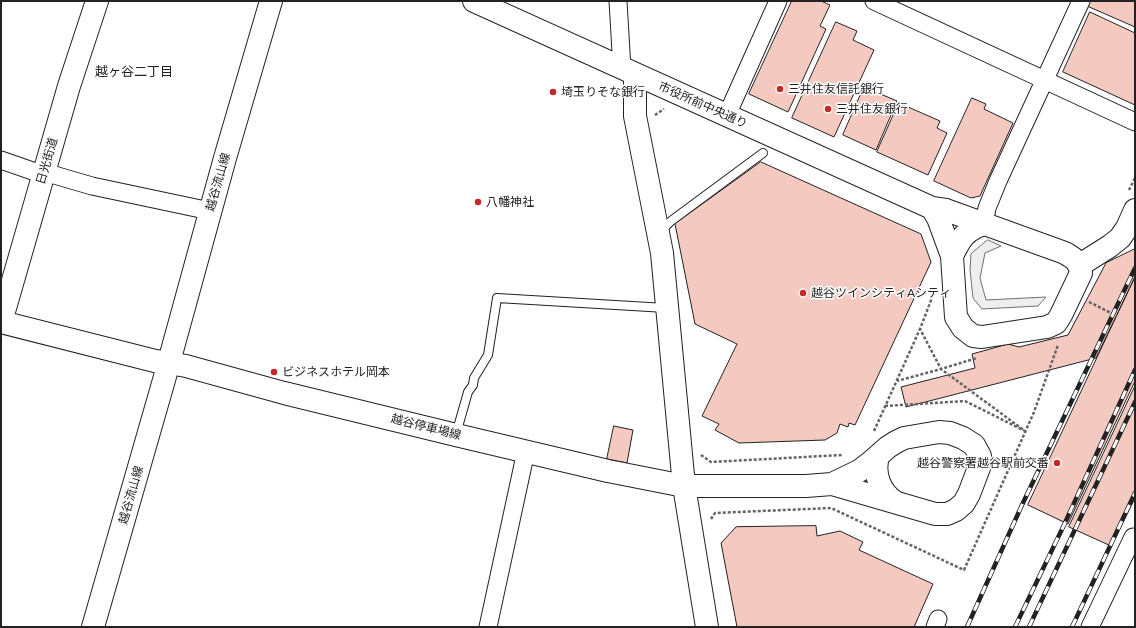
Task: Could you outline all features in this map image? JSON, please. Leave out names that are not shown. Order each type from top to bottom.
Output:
[{"type":"street","name":"日光街道","points":[[1,322],[69,86],[97,1]]},
{"type":"street","name":"越谷流山線","points":[[93,627],[169,363],[210,211],[271,1]]},
{"type":"street","name":"市役所前中央通り","points":[[474,1],[932,208],[946,210],[984,224]]},
{"type":"street","points":[[618,1],[635,116],[662,253],[684,486],[707,627]]},
{"type":"street","points":[[727,115],[778,1]]},
{"type":"street","points":[[874,1],[1135,122]]},
{"type":"street","points":[[984,224],[987,208],[998,181],[1081,1]]},
{"type":"street","points":[[1,160],[44,174],[92,186],[210,211]]},
{"type":"street","points":[[1080,266],[1120,238],[1127,228],[1132,201]]},
{"type":"street","points":[[932,208],[938,218],[952,256],[956,317],[963,328],[973,336],[982,337],[1047,327],[1056,323],[1081,273],[1080,266],[1075,259],[1065,253],[984,224],[974,227],[966,234],[958,243],[952,256]]},
{"type":"street","points":[[1,322],[155,362],[169,363]]},
{"type":"street","name":"越谷停車場線","points":[[169,363],[186,366],[284,393],[456,435],[608,471],[684,486],[806,486],[832,484]]},
{"type":"street","points":[[939,432],[950,433],[963,438],[974,445],[980,456],[980,465],[964,503],[956,510],[947,514],[935,514],[832,484],[859,471],[888,447],[900,440],[939,432]]},
{"type":"street","points":[[488,627],[526,451]]},
{"type":"street","points":[[878,456],[876,472],[879,483],[883,491],[895,502]]},
{"type":"street","points":[[1090,627],[1133,537],[1135,538]]},
{"type":"lane","points":[[658,234],[672,221],[763,153]]},
{"type":"lane","points":[[456,435],[468,392],[473,385],[474,378],[488,355],[497,298],[667,308]]},
{"type":"path","points":[[655,116],[665,108]]},
{"type":"path","points":[[1132,201],[1135,178]]},
{"type":"path","points":[[873,433],[920,329],[935,291]]},
{"type":"path","points":[[1086,301],[1117,316]]},
{"type":"path","points":[[885,406],[965,402],[1025,431],[941,369],[920,329]]},
{"type":"path","points":[[897,381],[980,357]]},
{"type":"path","points":[[699,454],[711,462],[843,455]]},
{"type":"shaded area","points":[[988,240],[1001,246],[985,253],[980,278],[986,300],[1046,297],[1038,306],[982,309],[973,298],[970,270],[971,254]]},
{"type":"building","points":[[792,1],[821,1],[830,5],[820,26],[826,29],[788,112],[749,94]]},
{"type":"building","points":[[1089,1],[1135,1],[1135,27],[1087,6]]},
{"type":"building","points":[[1090,12],[1135,33],[1135,105],[1063,72]]},
{"type":"building","points":[[836,22],[857,31],[853,40],[874,50],[834,137],[792,118]]},
{"type":"building","points":[[864,87],[897,101],[876,150],[843,135]]},
{"type":"building","points":[[972,98],[986,104],[984,109],[1013,123],[980,196],[971,198],[934,181]]},
{"type":"building","points":[[899,103],[940,121],[937,128],[947,133],[928,175],[877,152]]},
{"type":"building","name":"越谷ツインシティAシティ","points":[[761,162],[921,234],[931,262],[855,425],[849,423],[848,427],[840,424],[837,433],[825,440],[739,443],[715,430],[719,424],[702,416],[737,344],[695,324],[675,224]]},
{"type":"building","points":[[1135,249],[1135,277],[1096,358],[906,407],[901,387],[975,368],[972,354],[1008,344],[1019,347],[1068,335],[1106,263]]},
{"type":"building","points":[[1135,277],[1135,381],[1068,524],[1028,505]]},
{"type":"building","points":[[1135,386],[1135,498],[1111,546],[1069,527]]},
{"type":"building","points":[[614,426],[633,430],[627,463],[607,459]]},
{"type":"building","points":[[816,526],[817,536],[840,531],[863,542],[859,550],[933,584],[914,627],[737,627],[721,543],[736,527]]},
{"type":"railway","points":[[967,627],[1022,505],[1135,268]]},
{"type":"railway","points":[[1015,627],[1064,525],[1135,370]]},
{"type":"railway","points":[[1029,627],[1135,402]]},
{"type":"railway","points":[[1072,627],[1135,493]]},
{"type":"place","name":"三井住友信託銀行","points":[[780,89]]},
{"type":"place","name":"埼玉りそな銀行","points":[[553,92]]},
{"type":"place","name":"三井住友銀行","points":[[828,109]]},
{"type":"place","name":"八幡神社","points":[[478,202]]},
{"type":"place","name":"越谷ツインシティAシティ","points":[[803,293]]},
{"type":"place","name":"ビジネスホテル岡本","points":[[274,372]]},
{"type":"place","name":"越谷警察署越谷駅前交番","points":[[1057,463]]},
{"type":"district","name":"越ヶ谷二丁目","points":[[134,72]]}]
